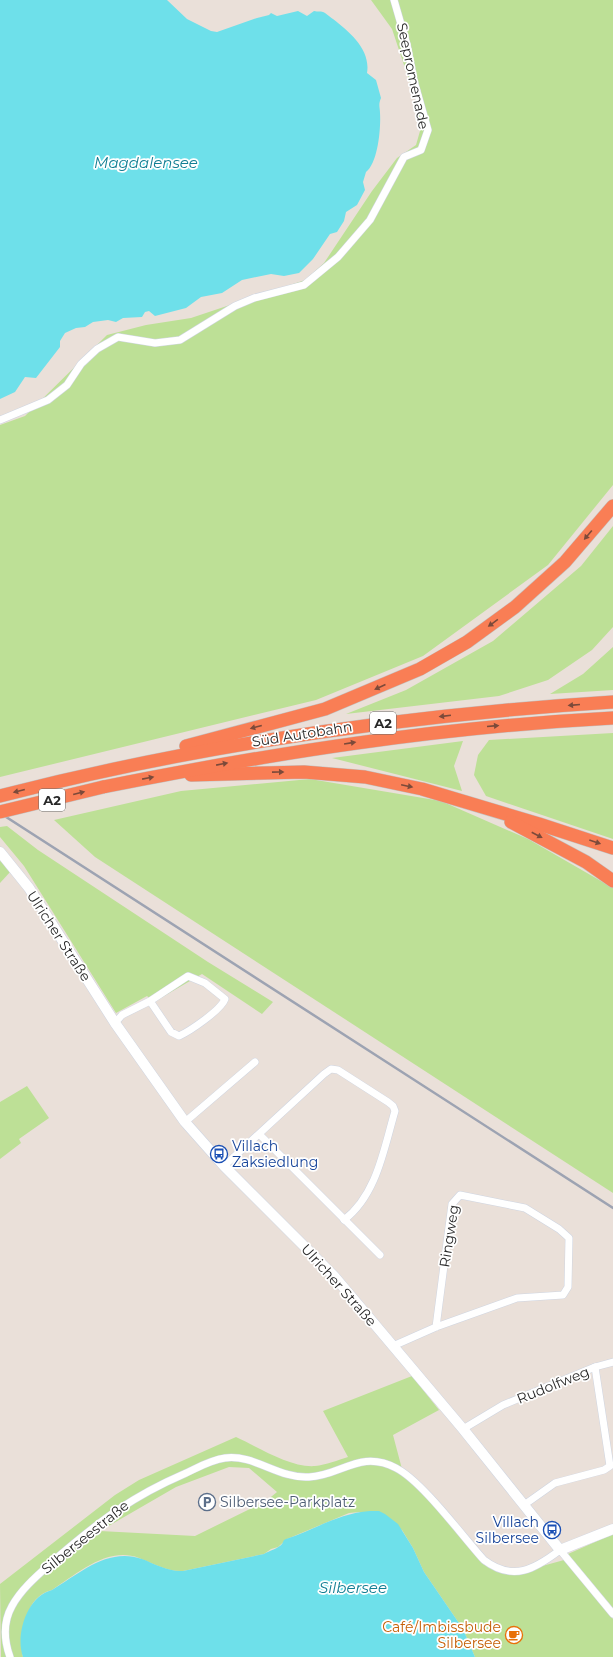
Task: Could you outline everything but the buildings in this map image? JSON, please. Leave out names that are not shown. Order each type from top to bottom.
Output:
[{"type":"highway","points":[[156,760],[179,748],[325,709],[420,669],[467,642],[515,607],[565,562],[613,506]]},
{"type":"highway","name":"Süd Autobahn","points":[[0,796],[84,774],[264,740],[356,726],[479,712],[613,702]]},
{"type":"highway","name":"Süd Autobahn","points":[[0,812],[103,787],[239,760],[355,742],[492,726],[613,718]]},
{"type":"highway","points":[[170,774],[202,776],[238,773],[304,772],[365,777],[422,789],[613,848]]},
{"type":"highway","points":[[477,806],[548,841],[586,862],[613,881]]},
{"type":"street","name":"Seepromenade","points":[[0,420],[48,400],[67,385],[81,364],[97,349],[118,337],[155,343],[180,340],[235,306],[254,298],[304,285],[338,257],[370,220],[404,157],[421,150],[428,130],[414,80],[408,46],[394,0]]},
{"type":"street","name":"Ulricher Straße","points":[[0,852],[29,888],[115,1023],[185,1122],[224,1166],[334,1276],[463,1429],[560,1550]]},
{"type":"street","points":[[115,1023],[122,1015],[150,1001],[188,976],[194,977],[215,990],[225,999],[222,1004],[208,1016],[179,1036],[171,1032],[150,1001]]},
{"type":"street","points":[[185,1122],[255,1062]]},
{"type":"street","points":[[224,1166],[260,1135],[331,1069],[338,1070],[394,1106],[395,1111],[372,1184],[361,1204],[344,1220]]},
{"type":"street","points":[[260,1135],[380,1255]]},
{"type":"street","name":"Ringweg","points":[[393,1346],[436,1328],[517,1298],[563,1295],[568,1287],[569,1238],[559,1228],[525,1208],[460,1195],[452,1204],[436,1328]]},
{"type":"street","points":[[595,1367],[613,1362]]},
{"type":"street","name":"Rudolfweg","points":[[463,1429],[504,1405],[595,1367],[610,1446],[610,1466],[604,1470],[555,1484],[524,1505]]},
{"type":"street","name":"Silberseestraße","points":[[10,1657],[5,1639],[6,1620],[12,1606],[38,1576],[102,1520],[138,1496],[206,1464],[223,1459],[244,1459],[291,1476],[309,1477],[356,1462],[380,1462],[396,1468],[410,1478],[484,1560],[492,1566],[506,1572],[516,1572],[530,1569],[545,1562],[560,1550],[613,1529]]},
{"type":"street","points":[[560,1550],[613,1614]]},
{"type":"green space","points":[[371,0],[613,0],[613,485],[548,565],[423,656],[316,700],[0,777],[0,425],[25,416],[107,335],[146,325],[191,318],[305,280],[324,263],[372,191],[397,158],[416,145],[420,131],[418,107],[392,29]]},
{"type":"green space","points":[[613,526],[613,627],[592,650],[548,680],[499,696],[346,714],[406,690],[493,641],[581,566]]},
{"type":"green space","points":[[613,647],[613,690],[550,694],[583,674]]},
{"type":"green space","points":[[613,733],[613,839],[486,796],[474,775],[478,755],[489,740]]},
{"type":"green space","points":[[463,741],[454,766],[462,791],[332,758]]},
{"type":"green space","points":[[310,779],[441,801],[528,839],[613,888],[613,1193],[95,857],[54,820],[181,791]]},
{"type":"green space","points":[[7,826],[38,850],[208,962],[273,1002],[262,1014],[202,974],[154,1002],[147,996],[116,1013],[24,866],[0,837],[0,827]]},
{"type":"green space","points":[[0,861],[5,863],[11,871],[0,883]]},
{"type":"green space","points":[[27,1086],[49,1118],[19,1139],[21,1143],[0,1159],[0,1102]]},
{"type":"green space","points":[[412,1376],[439,1410],[393,1435],[402,1469],[483,1564],[494,1570],[510,1575],[564,1560],[613,1619],[613,1657],[475,1657],[463,1629],[424,1572],[413,1548],[402,1530],[359,1512],[349,1513],[287,1539],[278,1547],[271,1549],[264,1554],[183,1571],[166,1569],[139,1558],[127,1555],[104,1559],[82,1570],[52,1590],[43,1594],[36,1600],[27,1616],[22,1653],[23,1657],[1,1657],[0,1584],[115,1495],[139,1480],[236,1437],[285,1460],[306,1466],[323,1465],[348,1457],[323,1411]],"holes":[[[229,1467],[249,1468],[277,1492],[266,1501],[195,1536],[100,1531],[176,1487]]]},
{"type":"green space","points":[[613,1534],[613,1608],[568,1554]]},
{"type":"water","name":"Magdalensee","points":[[0,0],[167,0],[187,19],[211,31],[217,32],[269,15],[271,13],[277,16],[298,11],[307,16],[314,11],[324,13],[346,30],[358,42],[366,57],[367,73],[376,80],[381,98],[379,104],[380,119],[378,145],[373,161],[366,172],[363,182],[365,190],[357,205],[346,212],[344,221],[337,232],[330,234],[313,259],[299,273],[284,276],[271,274],[242,280],[222,293],[201,297],[186,308],[155,316],[149,311],[145,312],[142,317],[123,318],[116,322],[108,320],[93,322],[85,327],[76,328],[65,333],[60,341],[60,347],[36,378],[25,377],[15,392],[0,399]]},
{"type":"water","name":"Silbersee","points":[[379,1511],[398,1524],[413,1548],[424,1572],[463,1629],[475,1657],[23,1657],[21,1648],[22,1628],[30,1608],[36,1600],[43,1594],[106,1559],[118,1556],[130,1556],[167,1569],[183,1571],[264,1554],[279,1547],[285,1539],[337,1518],[359,1512]]},
{"type":"railway","points":[[0,813],[613,1208]]},
{"type":"place","name":"Villach Zaksiedlung","points":[[219,1154]]},
{"type":"place","name":"Silbersee-Parkplatz","points":[[207,1502]]},
{"type":"place","name":"Villach Silbersee","points":[[552,1530]]},
{"type":"place","name":"Café/Imbissbude Silbersee","points":[[514,1635]]}]
